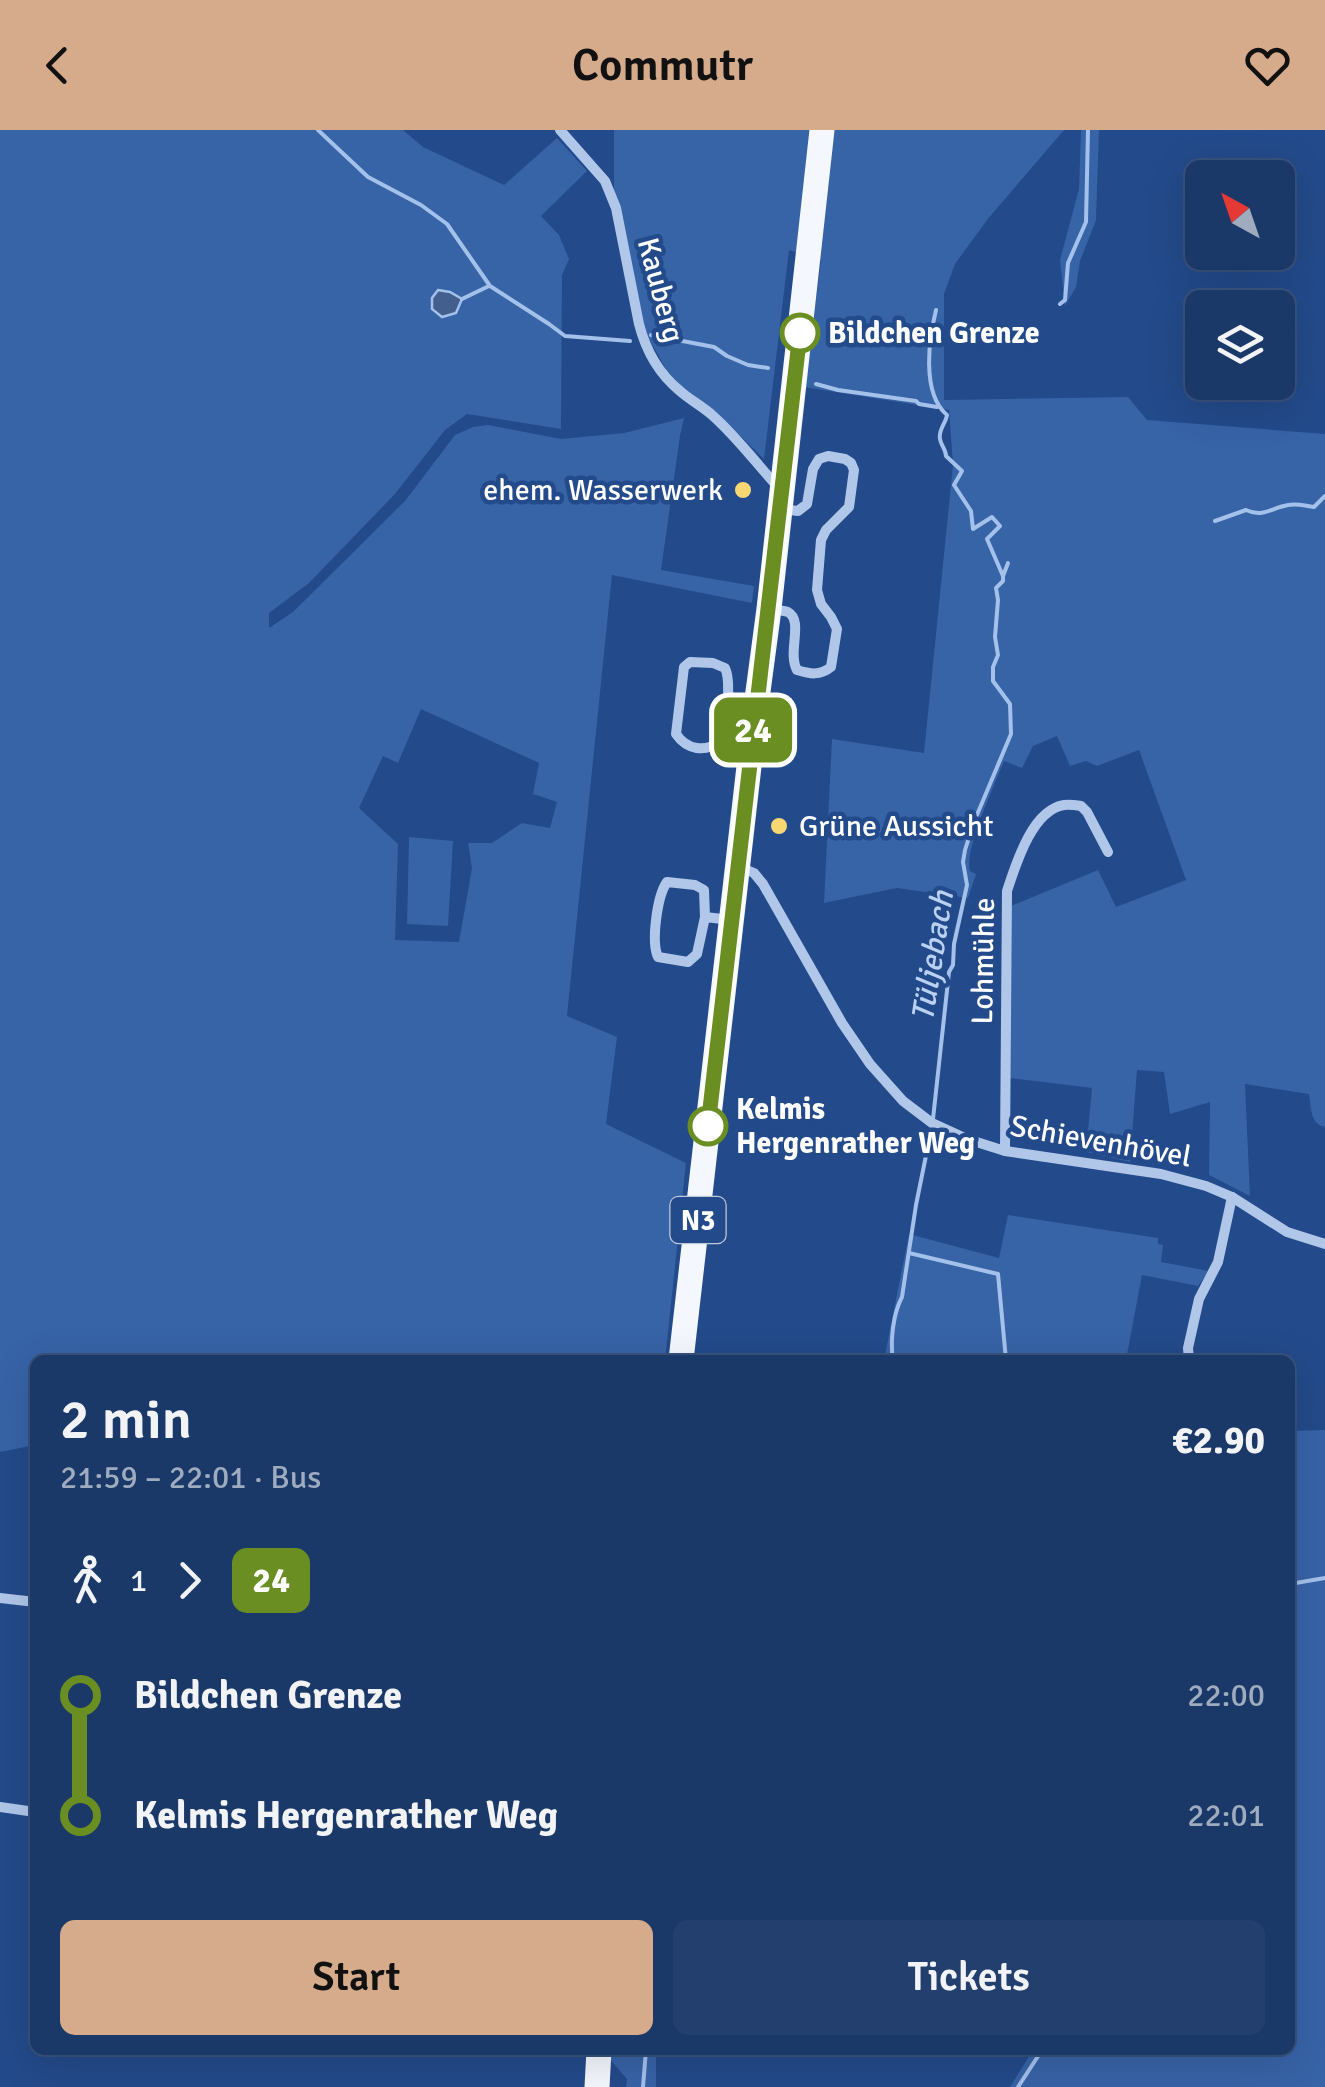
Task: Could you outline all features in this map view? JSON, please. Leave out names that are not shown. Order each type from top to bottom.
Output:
[{"type":"main road","points":[[781,500],[822,130]]},
{"type":"main road","name":"N3","points":[[682,1355],[738,866],[743,713],[770,610],[781,500]]},
{"type":"main road","points":[[597,2087],[599,2055]]},
{"type":"street","name":"Kauberg","points":[[560,130],[605,181],[616,208],[639,324],[652,359],[680,391],[714,416],[781,500]]},
{"type":"street","points":[[770,610],[787,612],[793,617],[796,624],[792,662],[796,670],[824,673],[831,667],[837,629],[817,590],[821,540],[850,506],[854,470],[851,463],[828,456],[819,459],[807,504],[798,511],[781,500]]},
{"type":"street","points":[[690,662],[725,668],[730,678],[728,707],[743,713],[726,716],[721,741],[712,748],[694,749],[682,742],[676,734],[684,667],[690,662]]},
{"type":"street","name":"Lohmühle","points":[[1005,1150],[1007,891],[1019,857],[1040,818],[1062,805],[1081,806],[1088,812],[1108,852]]},
{"type":"street","name":"Schievenhövel","points":[[738,866],[754,873],[763,884],[842,1023],[870,1064],[903,1101],[932,1123],[966,1139],[1005,1150],[1161,1174],[1206,1186],[1232,1197],[1287,1232],[1325,1244]]},
{"type":"street","points":[[667,882],[704,890],[705,918],[696,954],[688,962],[658,957],[654,948],[660,891],[667,882]]},
{"type":"street","points":[[705,918],[732,920]]},
{"type":"street","points":[[1189,1355],[1199,1299],[1218,1262],[1232,1197]]},
{"type":"street","points":[[0,1598],[30,1601]]},
{"type":"street","points":[[0,1807],[30,1811]]},
{"type":"shaded area","points":[[0,130],[403,130],[423,147],[504,185],[557,138],[587,171],[541,216],[559,235],[569,259],[562,275],[561,429],[467,414],[445,430],[395,494],[309,583],[269,613],[269,628],[293,612],[405,501],[455,435],[488,425],[561,439],[624,433],[684,418],[661,570],[754,586],[752,603],[612,575],[567,1016],[617,1037],[606,1124],[686,1163],[666,1355],[30,1355],[30,1446],[0,1452]],"holes":[[[421,709],[539,763],[533,794],[557,802],[550,828],[522,823],[492,843],[468,843],[472,868],[459,942],[395,940],[398,844],[359,808],[383,756],[398,763]]]},
{"type":"shaded area","points":[[614,130],[1064,130],[955,264],[944,294],[944,400],[1128,397],[1147,420],[1325,434],[1325,1127],[1314,1119],[1309,1094],[1245,1084],[1250,1196],[1209,1175],[1210,1102],[1170,1114],[1164,1072],[1137,1070],[1130,1162],[1086,1152],[1092,1088],[1010,1078],[1011,906],[1098,870],[1116,907],[1186,880],[1139,750],[1097,766],[1086,761],[1070,766],[1057,736],[1033,746],[1022,768],[1004,761],[972,848],[970,871],[976,874],[968,898],[897,888],[824,903],[832,739],[924,753],[953,465],[949,410],[804,387],[821,261],[789,250],[764,459],[716,412],[683,388],[667,371],[648,337],[614,190]]},
{"type":"shaded area","points":[[1081,130],[1099,130],[1096,220],[1080,261],[1076,287],[1065,306],[1060,260],[1079,189]]},
{"type":"shaded area","points":[[438,290],[462,299],[456,313],[442,317],[432,309],[432,298]]},
{"type":"shaded area","points":[[409,837],[453,841],[448,926],[407,924]]},
{"type":"shaded area","points":[[1008,1215],[1158,1238],[1158,1244],[1163,1245],[1161,1262],[1209,1271],[1198,1286],[1142,1275],[1127,1355],[885,1355],[909,1234],[999,1258]]},
{"type":"shaded area","points":[[1325,1430],[1325,2087],[1010,2087],[1030,2055],[1295,2055],[1295,1431]]},
{"type":"shaded area","points":[[656,2055],[656,2087],[626,2087],[627,2079],[609,2058]]},
{"type":"waterway","points":[[318,130],[368,177],[421,205],[447,224],[490,286],[565,336],[630,341]]},
{"type":"waterway","name":"Tüljebach","points":[[1060,304],[1065,300],[1068,263],[1086,222],[1088,130]]},
{"type":"waterway","points":[[462,299],[489,286]]},
{"type":"waterway","name":"Tüljebach","points":[[933,1119],[949,972],[967,885],[965,850],[1011,734],[1010,704],[993,681],[998,655],[996,588],[1003,576],[987,539],[1000,526],[992,517],[973,529],[971,511],[954,485],[962,471],[946,456],[940,433],[947,415],[930,380],[936,310]]},
{"type":"waterway","points":[[651,335],[714,347],[748,365],[768,368]]},
{"type":"waterway","points":[[816,384],[937,407]]},
{"type":"waterway","points":[[1215,521],[1246,510],[1262,513],[1292,504],[1314,507],[1325,496]]},
{"type":"waterway","name":"Tüljebach","points":[[1003,576],[1008,563]]},
{"type":"waterway","name":"Tüljebach","points":[[893,1355],[893,1328],[932,1126]]},
{"type":"waterway","points":[[909,1253],[998,1274],[1006,1355]]},
{"type":"waterway","points":[[1295,1583],[1325,1578]]},
{"type":"waterway","points":[[643,2087],[646,2055]]},
{"type":"waterway","name":"Tüljebach","points":[[1018,2087],[1039,2055]]},
{"type":"bus line","name":"24","points":[[708,1126],[800,333]]},
{"type":"place","name":"Bildchen Grenze","points":[[800,333]]},
{"type":"place","name":"ehem. Wasserwerk","points":[[743,490]]},
{"type":"place","name":"Grüne Aussicht","points":[[779,826]]},
{"type":"place","name":"Kelmis Hergenrather Weg","points":[[708,1126]]}]
